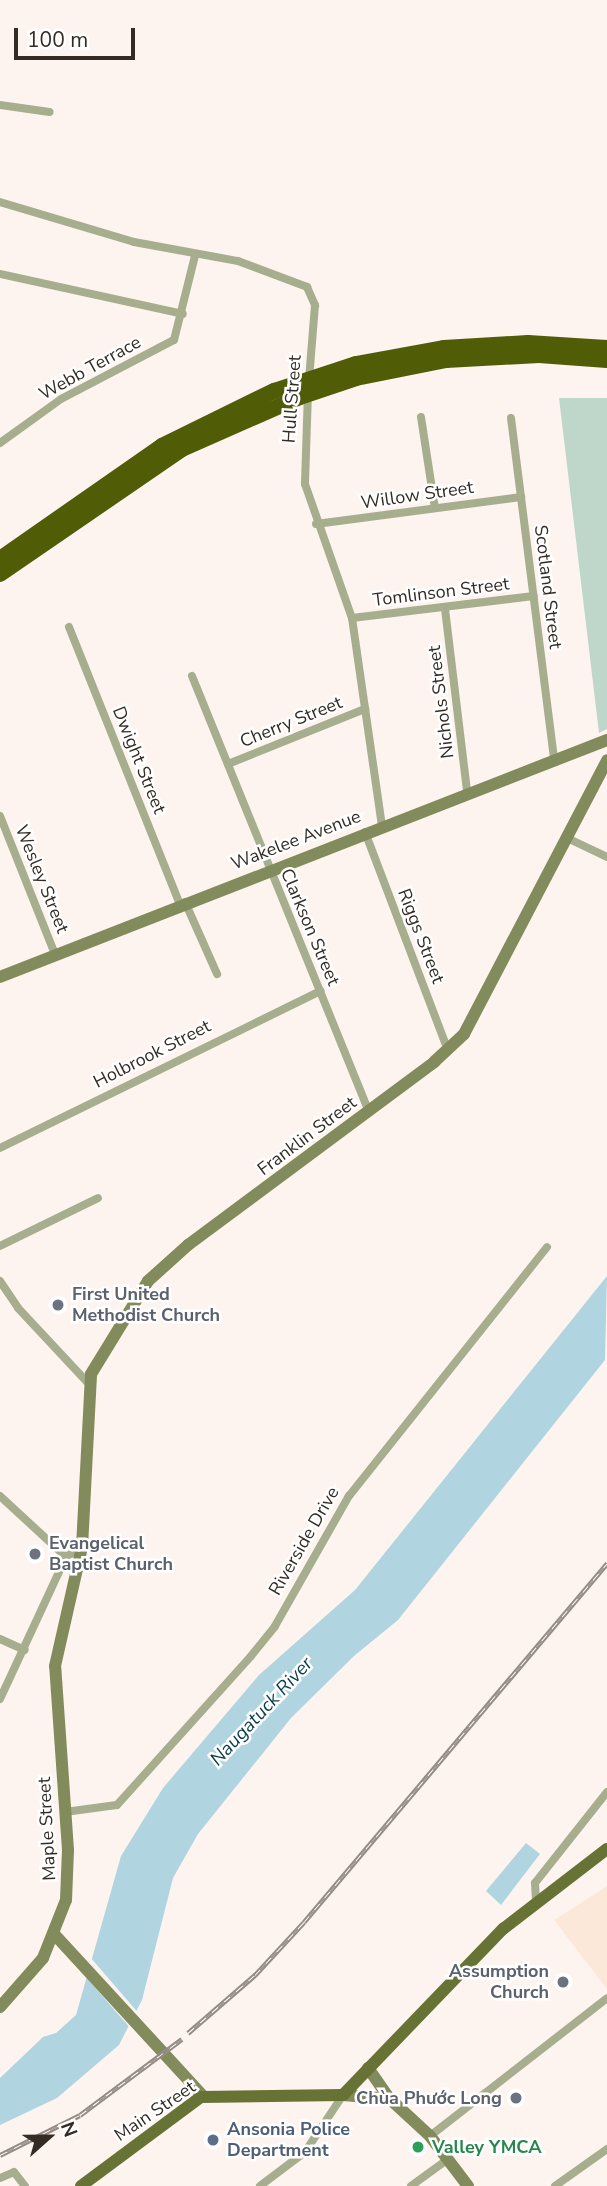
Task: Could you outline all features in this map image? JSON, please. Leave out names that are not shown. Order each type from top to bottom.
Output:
[{"type":"highway","points":[[0,559],[162,446],[217,417],[319,384],[390,356],[471,345],[528,343],[607,348]]},
{"type":"highway","points":[[319,384],[446,360],[539,355],[607,360]]},
{"type":"highway","points":[[0,574],[182,449],[301,390]]},
{"type":"main road","name":"Wakelee Avenue","points":[[0,977],[269,869],[607,740]]},
{"type":"main road","name":"Franklin Street","points":[[88,1383],[148,1281],[188,1245],[448,1051],[475,1016],[607,760]]},
{"type":"main road","points":[[82,1547],[89,1484],[88,1383]]},
{"type":"main road","name":"Maple Street","points":[[55,1935],[69,1881],[55,1666],[82,1547]]},
{"type":"main road","points":[[343,2095],[503,1929],[607,1849]]},
{"type":"main road","points":[[0,2007],[36,1967],[55,1935],[79,1957],[203,2096]]},
{"type":"main road","points":[[368,2068],[390,2099],[430,2136],[468,2186]]},
{"type":"main road","points":[[343,2095],[390,2099]]},
{"type":"main road","name":"Main Street","points":[[80,2186],[203,2096],[343,2095]]},
{"type":"street","points":[[0,104],[50,112]]},
{"type":"street","name":"Hull Street","points":[[0,202],[195,256],[270,271],[314,294],[304,471],[317,524],[352,618],[382,826]]},
{"type":"street","name":"Webb Terrace","points":[[0,443],[71,393],[170,343],[179,332],[195,256]]},
{"type":"street","points":[[0,274],[183,314]]},
{"type":"street","points":[[421,417],[435,508]]},
{"type":"street","name":"Scotland Street","points":[[511,418],[554,759]]},
{"type":"street","name":"Willow Street","points":[[317,524],[522,497]]},
{"type":"street","name":"Tomlinson Street","points":[[352,618],[445,609],[534,596]]},
{"type":"street","name":"Nichols Street","points":[[445,609],[467,792]]},
{"type":"street","name":"Dwight Street","points":[[69,627],[183,903],[217,974]]},
{"type":"street","name":"Clarkson Street","points":[[192,676],[369,1111]]},
{"type":"street","name":"Cherry Street","points":[[228,764],[365,709]]},
{"type":"street","name":"Wesley Street","points":[[0,816],[55,954]]},
{"type":"street","name":"Riggs Street","points":[[365,832],[448,1051]]},
{"type":"street","points":[[565,837],[607,857]]},
{"type":"street","name":"Holbrook Street","points":[[0,1148],[321,991]]},
{"type":"street","points":[[0,1246],[99,1198]]},
{"type":"street","name":"Riverside Drive","points":[[65,1812],[117,1805],[251,1656],[275,1626],[349,1496],[547,1247]]},
{"type":"street","points":[[0,1281],[18,1308],[88,1383]]},
{"type":"street","points":[[0,1496],[66,1557]]},
{"type":"street","points":[[0,1699],[66,1557],[82,1547]]},
{"type":"street","points":[[0,1639],[25,1650]]},
{"type":"street","points":[[536,1902],[535,1883],[607,1792]]},
{"type":"street","points":[[430,2136],[607,1998]]},
{"type":"street","points":[[260,2186],[305,2152],[343,2095]]},
{"type":"street","points":[[555,2186],[607,2149]]},
{"type":"street","points":[[411,2186],[448,2159]]},
{"type":"street","points":[[0,2178],[14,2172],[24,2186]]},
{"type":"shaded area","points":[[607,1886],[607,1989],[554,1920]]},
{"type":"green space","points":[[559,398],[607,398],[607,729],[599,733]]},
{"type":"water","name":"Naugatuck River","points":[[607,1276],[605,1360],[398,1620],[354,1656],[291,1718],[198,1834],[173,1878],[142,2000],[119,2045],[57,2098],[0,2125],[0,2078],[43,2037],[56,2033],[76,2015],[121,1856],[163,1788],[259,1675],[355,1590]]},
{"type":"water","points":[[526,1843],[540,1854],[501,1905],[486,1891]]},
{"type":"pier","points":[[90,1957],[140,2015],[132,2030],[85,1976]]},
{"type":"railway","points":[[188,2033],[255,1975],[304,1922],[607,1563]]},
{"type":"railway","points":[[0,2155],[80,2115],[182,2039]]},
{"type":"place","name":"First United Methodist Church","points":[[58,1305]]},
{"type":"place","name":"Evangelical Baptist Church","points":[[35,1554]]},
{"type":"place","name":"Assumption Church","points":[[563,1982]]},
{"type":"place","name":"Chùa Phước Long","points":[[516,2098]]},
{"type":"place","name":"Ansonia Police Department","points":[[213,2140]]},
{"type":"place","name":"Valley YMCA","points":[[418,2147]]}]
